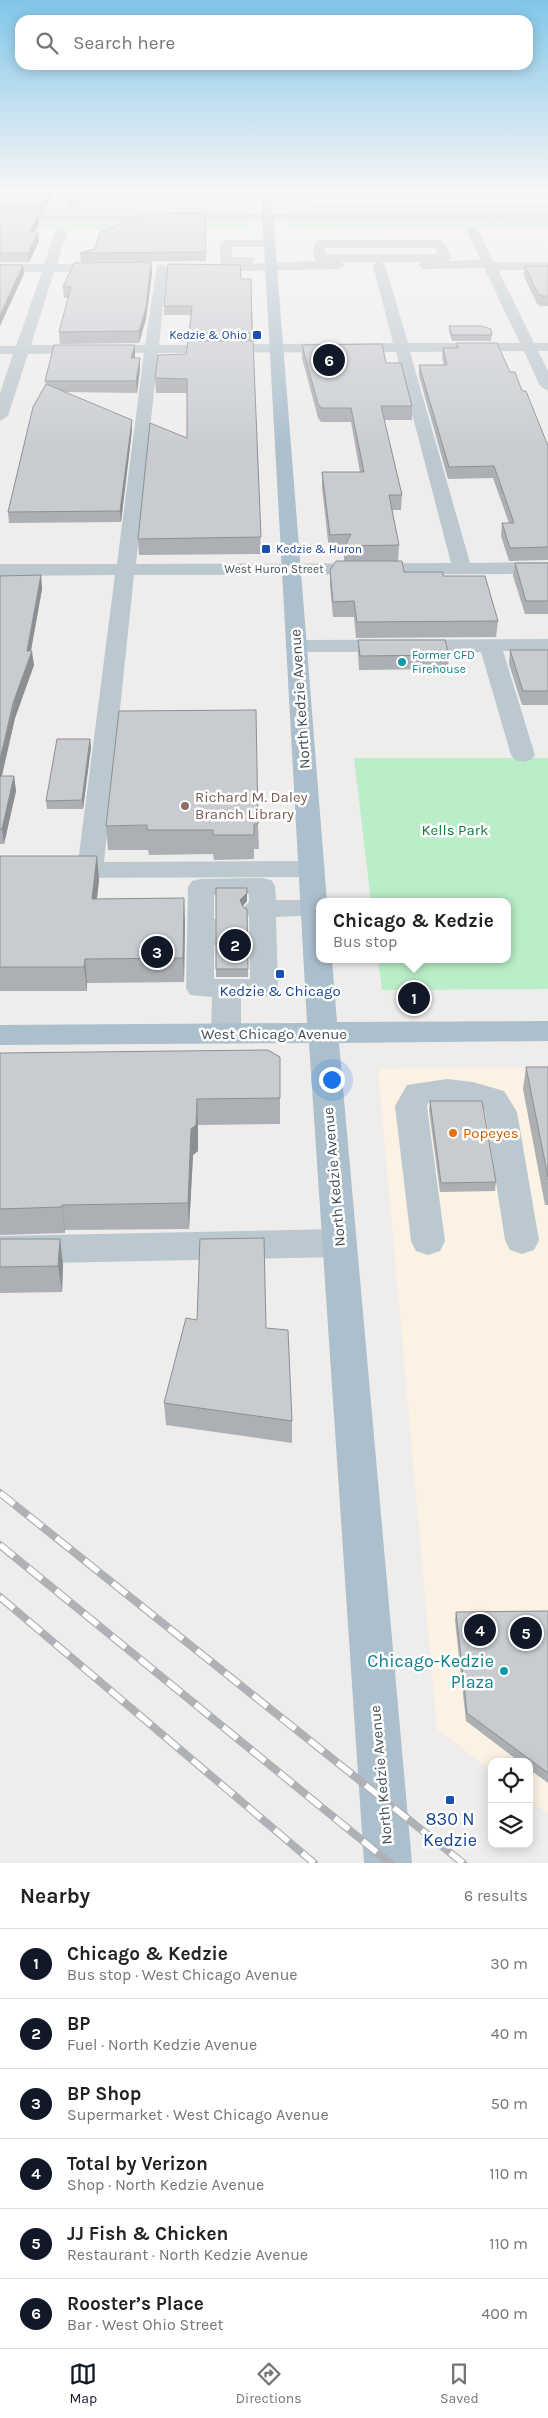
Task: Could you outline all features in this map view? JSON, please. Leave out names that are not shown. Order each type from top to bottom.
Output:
[{"type":"main road","name":"North Kedzie Avenue","points":[[271,279],[316,936]]},
{"type":"main road","name":"North Kedzie Avenue","points":[[318,963],[388,1863]]},
{"type":"main road","name":"West Chicago Avenue","points":[[0,1035],[548,1031]]},
{"type":"street","points":[[0,416],[45,279]]},
{"type":"street","points":[[90,870],[160,279]]},
{"type":"street","points":[[383,279],[462,568]]},
{"type":"street","points":[[496,279],[548,386]]},
{"type":"street","points":[[123,349],[548,347]]},
{"type":"street","points":[[0,350],[104,349]]},
{"type":"street","name":"West Huron Street","points":[[0,570],[548,568]]},
{"type":"street","points":[[490,645],[523,755]]},
{"type":"street","points":[[296,646],[548,645]]},
{"type":"street","points":[[0,870],[312,870]]},
{"type":"street","points":[[262,886],[259,933],[264,988],[200,988],[208,933],[201,887],[262,886]]},
{"type":"street","points":[[259,933],[314,908]]},
{"type":"street","points":[[226,988],[226,1034]]},
{"type":"street","points":[[428,1241],[411,1106],[418,1093],[443,1088],[465,1091],[493,1100],[501,1112],[522,1240]]},
{"type":"street","points":[[0,1250],[339,1243]]},
{"type":"shaded area","points":[[548,1068],[548,1814],[533,1803],[533,1758],[488,1758],[488,1768],[437,1729],[378,1069]]},
{"type":"green space","name":"Kells Park","points":[[354,758],[548,758],[548,989],[382,990],[379,963],[511,963],[511,898],[371,898]]},
{"type":"building","points":[[0,279],[17,279],[0,315]]},
{"type":"building","points":[[67,279],[149,279],[146,308],[139,331],[59,332],[71,287],[63,287]]},
{"type":"building","points":[[167,279],[251,279],[252,333],[189,334],[192,306],[164,306]]},
{"type":"building","points":[[531,279],[548,279],[548,296],[538,294]]},
{"type":"building","points":[[449,326],[481,326],[491,329],[492,335],[452,335]]},
{"type":"building","points":[[188,341],[253,341],[261,537],[138,539],[150,423],[187,438],[187,379],[155,378],[158,355],[186,354]]},
{"type":"building","points":[[457,343],[497,343],[510,372],[515,372],[522,391],[526,391],[548,446],[548,547],[510,548],[502,523],[514,523],[494,466],[449,467],[419,365],[447,365],[443,348],[458,348]]},
{"type":"building","points":[[382,344],[386,363],[401,363],[412,406],[381,406],[402,495],[389,495],[399,545],[345,546],[351,534],[330,535],[322,472],[364,472],[351,408],[321,408],[318,404],[302,345]]},
{"type":"building","points":[[54,345],[135,345],[131,358],[140,358],[136,381],[45,381]]},
{"type":"building","points":[[46,384],[132,420],[120,511],[8,512],[33,407]]},
{"type":"building","points":[[336,561],[402,561],[404,572],[443,572],[443,576],[485,576],[498,621],[357,622],[354,601],[333,602],[330,570]]},
{"type":"building","points":[[515,563],[548,563],[548,601],[526,601]]},
{"type":"building","points":[[41,575],[27,651],[32,651],[13,703],[0,760],[0,576]]},
{"type":"building","points":[[358,640],[445,640],[449,655],[360,656]]},
{"type":"building","points":[[510,650],[548,650],[548,691],[523,691]]},
{"type":"building","name":"Richard M. Daley Branch Library","points":[[256,710],[258,824],[254,824],[254,835],[213,835],[213,830],[147,830],[147,825],[106,826],[119,711]]},
{"type":"building","points":[[57,739],[90,739],[82,800],[46,801]]},
{"type":"building","points":[[0,776],[14,776],[2,829],[0,829]]},
{"type":"building","points":[[0,856],[97,856],[92,899],[184,898],[183,958],[85,959],[84,967],[0,967]]},
{"type":"building","points":[[216,888],[247,888],[247,893],[240,900],[243,907],[247,909],[248,969],[216,969]]},
{"type":"building","points":[[268,1050],[280,1057],[280,1098],[197,1099],[196,1125],[191,1129],[188,1203],[62,1205],[62,1207],[0,1209],[0,1053]]},
{"type":"building","points":[[526,1067],[548,1067],[548,1177]]},
{"type":"building","name":"Popeyes","points":[[430,1101],[482,1101],[496,1182],[441,1183]]},
{"type":"building","points":[[264,1238],[266,1328],[288,1330],[292,1421],[164,1403],[186,1318],[197,1320],[200,1239]]},
{"type":"building","points":[[0,1239],[60,1239],[58,1266],[0,1267]]},
{"type":"building","name":"Chicago-Kedzie Plaza","points":[[548,1611],[548,1773],[533,1762],[533,1758],[528,1758],[467,1713],[456,1612]]},
{"type":"tunnel","points":[[214,932],[256,932]]},
{"type":"railway","points":[[0,1493],[463,1863]]},
{"type":"railway","points":[[0,1545],[390,1863]]},
{"type":"railway","points":[[0,1597],[314,1863]]},
{"type":"place","name":"Kedzie & Ohio","points":[[257,335]]},
{"type":"place","name":"Rooster’s Place","points":[[329,360]]},
{"type":"place","name":"Kedzie & Huron","points":[[266,549]]},
{"type":"place","name":"Former CFD Firehouse","points":[[402,662]]},
{"type":"place","name":"Richard M. Daley Branch Library","points":[[185,806]]},
{"type":"place","name":"BP","points":[[235,945]]},
{"type":"place","name":"BP Shop","points":[[157,952]]},
{"type":"place","name":"Kedzie & Chicago","points":[[280,974]]},
{"type":"place","name":"Chicago & Kedzie","points":[[414,998]]},
{"type":"place","name":"Popeyes","points":[[453,1133]]},
{"type":"place","name":"Total by Verizon","points":[[480,1630]]},
{"type":"place","name":"JJ Fish & Chicken","points":[[526,1633]]},
{"type":"place","name":"Chicago-Kedzie Plaza","points":[[504,1671]]},
{"type":"place","name":"830 N Kedzie","points":[[450,1800]]}]
